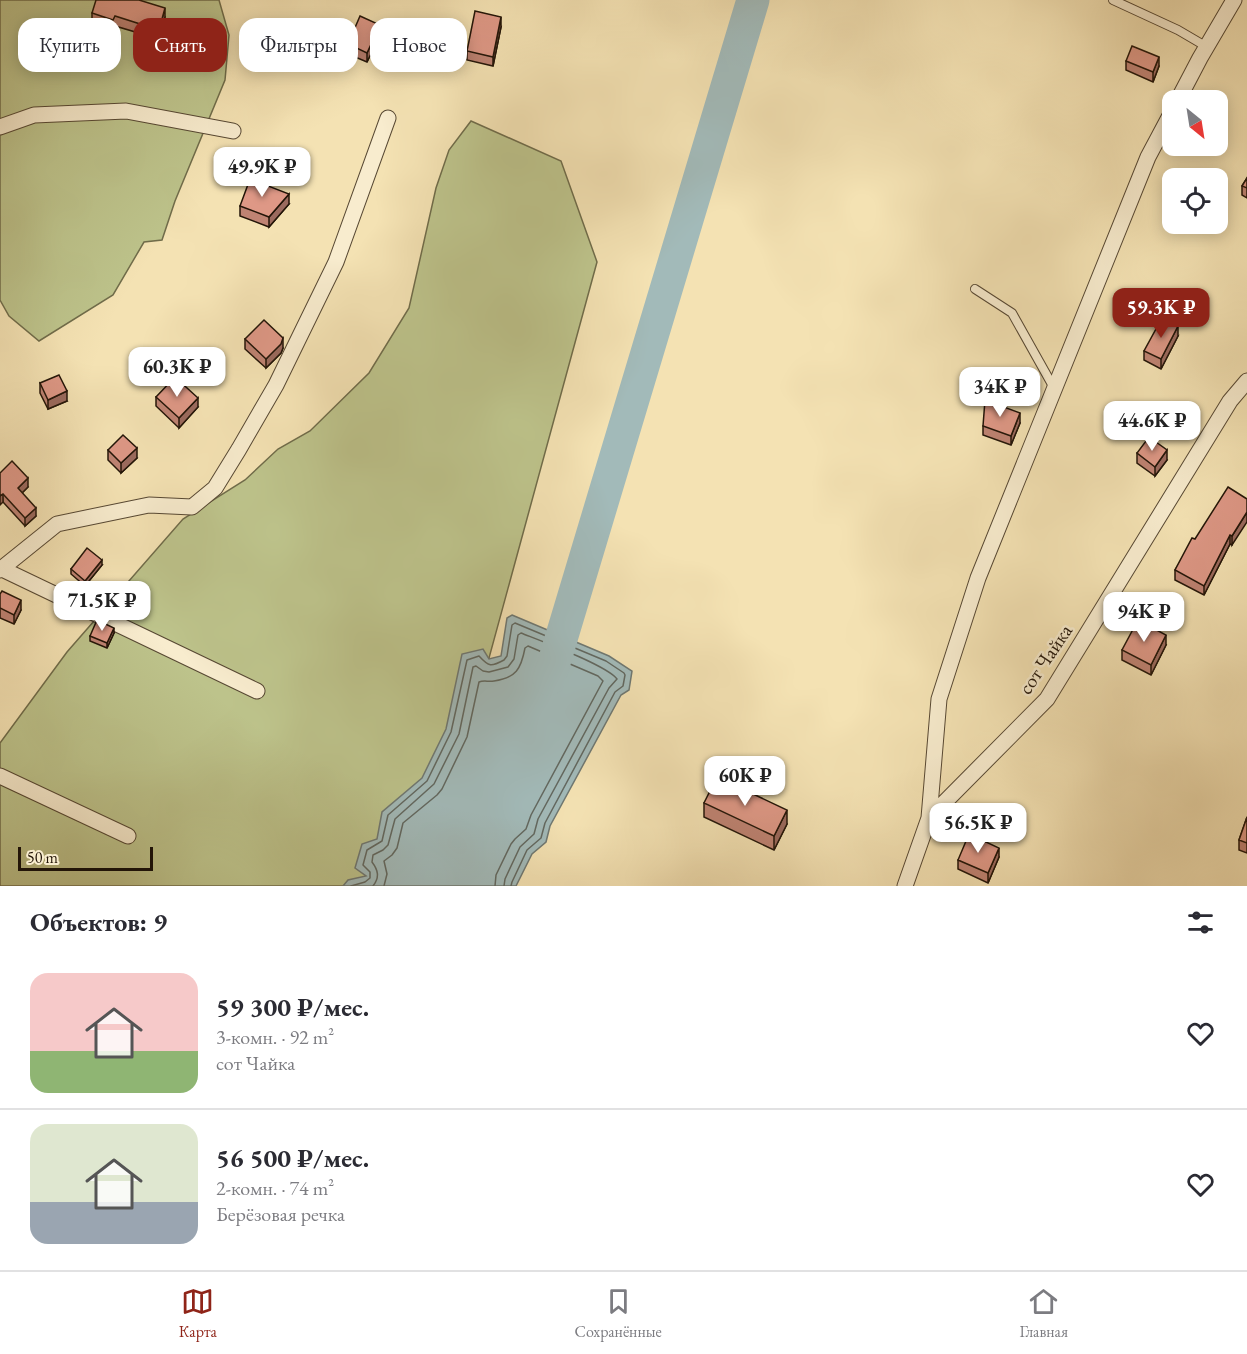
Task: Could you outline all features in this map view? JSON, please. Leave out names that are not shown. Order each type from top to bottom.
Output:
[{"type":"street","points":[[1183,90],[1234,0]]},
{"type":"street","points":[[0,127],[34,115],[126,111],[233,131]]},
{"type":"street","points":[[257,691],[1,570],[57,524],[149,505],[192,507],[215,488],[276,385],[336,262],[388,118]]},
{"type":"street","points":[[905,886],[929,818],[939,699],[978,578],[1148,157],[1162,131]]},
{"type":"street","name":"сот Чайка","points":[[929,818],[1047,699],[1230,400],[1247,381]]},
{"type":"street","points":[[0,776],[128,837]]},
{"type":"lane","points":[[1113,0],[1178,30],[1207,47]]},
{"type":"lane","points":[[975,289],[1012,313],[1055,389]]},
{"type":"green space","points":[[0,0],[219,0],[224,18],[133,18],[133,72],[226,72],[225,80],[175,201],[162,240],[144,242],[113,295],[39,341],[9,316],[0,300]]},
{"type":"green space","points":[[227,28],[229,35],[227,58]]},
{"type":"green space","points":[[471,121],[561,161],[597,262],[450,801],[371,886],[0,886],[0,743],[67,652],[183,519],[245,480],[278,449],[310,431],[369,373],[409,308],[436,188],[449,150]]},
{"type":"water","points":[[512,615],[609,656],[632,671],[629,690],[621,695],[550,826],[546,842],[532,854],[516,886],[343,886],[348,880],[366,876],[355,868],[362,844],[377,839],[382,812],[422,778],[446,729],[462,654],[483,649],[489,659],[501,656],[507,618]]},
{"type":"building","points":[[96,0],[139,0],[165,8],[162,18],[133,18],[133,22],[115,16],[107,18],[92,13]]},
{"type":"building","points":[[475,11],[501,17],[493,57],[467,51]]},
{"type":"building","points":[[360,16],[370,20],[370,47],[367,53],[358,49]]},
{"type":"building","points":[[1132,46],[1159,57],[1153,72],[1126,61]]},
{"type":"building","points":[[1247,178],[1247,188],[1242,186]]},
{"type":"building","points":[[250,179],[289,194],[269,217],[240,206]]},
{"type":"building","points":[[1162,318],[1178,326],[1161,359],[1144,351]]},
{"type":"building","points":[[264,320],[283,338],[281,344],[266,359],[245,339]]},
{"type":"building","points":[[59,375],[67,391],[48,400],[40,383]]},
{"type":"building","points":[[175,377],[198,398],[179,418],[156,397]]},
{"type":"building","points":[[985,400],[1020,413],[1011,436],[983,426]]},
{"type":"building","points":[[123,435],[137,448],[121,463],[108,450]]},
{"type":"building","points":[[1149,437],[1167,450],[1155,467],[1137,453]]},
{"type":"building","points":[[12,461],[28,478],[18,488],[36,508],[25,518],[3,494],[0,496],[0,473]]},
{"type":"building","points":[[1228,487],[1247,499],[1247,512],[1232,536],[1230,535],[1204,586],[1175,570],[1192,538],[1195,539]]},
{"type":"building","points":[[87,548],[102,560],[85,581],[71,569]]},
{"type":"building","points":[[2,591],[21,600],[14,615],[0,608]]},
{"type":"building","points":[[97,620],[114,628],[107,643],[90,636]]},
{"type":"building","points":[[1138,620],[1166,635],[1151,665],[1122,650]]},
{"type":"building","points":[[717,777],[787,810],[774,836],[704,803]]},
{"type":"building","points":[[1247,817],[1247,843],[1239,840]]},
{"type":"building","points":[[969,834],[999,848],[988,873],[958,860]]},
{"type":"waterway","points":[[549,679],[753,0]]}]
